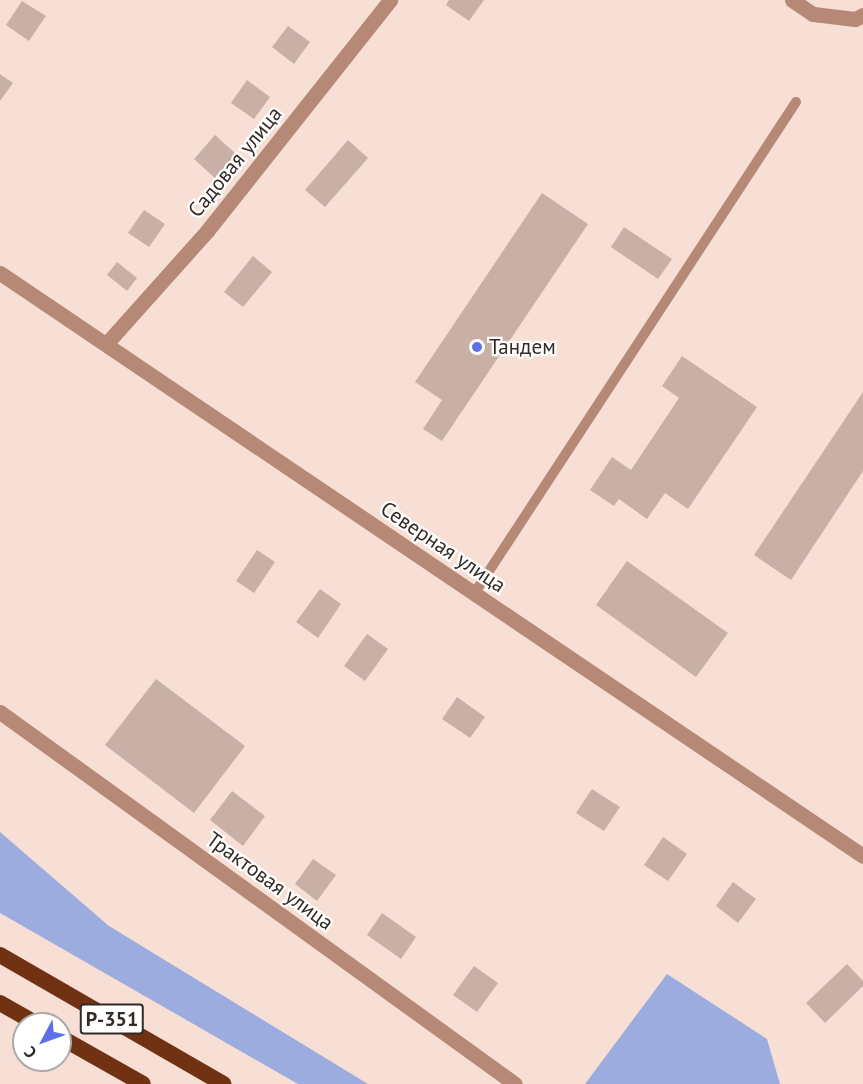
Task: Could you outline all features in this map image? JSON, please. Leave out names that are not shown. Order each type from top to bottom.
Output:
[{"type":"highway","name":"Р-351","points":[[0,955],[223,1084]]},
{"type":"highway","points":[[0,1003],[16,1012]]},
{"type":"highway","name":"Р-351","points":[[72,1044],[143,1084]]},
{"type":"street","name":"Садовая улица","points":[[106,344],[207,231],[390,0]]},
{"type":"street","points":[[792,0],[813,14],[855,19],[863,15]]},
{"type":"street","name":"Северная улица","points":[[0,273],[863,856]]},
{"type":"street","name":"Трактовая улица","points":[[0,712],[515,1084]]},
{"type":"lane","points":[[474,594],[796,102]]},
{"type":"shaded area","points":[[0,832],[109,926],[368,1084],[298,1084],[0,913]]},
{"type":"shaded area","points":[[667,974],[767,1039],[780,1084],[585,1084]]},
{"type":"building","points":[[449,0],[484,0],[469,21],[446,5]]},
{"type":"building","points":[[22,1],[46,16],[29,41],[6,25]]},
{"type":"building","points":[[288,26],[310,42],[294,64],[272,47]]},
{"type":"building","points":[[0,74],[13,83],[0,101]]},
{"type":"building","points":[[247,80],[270,97],[254,119],[231,103]]},
{"type":"building","points":[[215,135],[236,154],[215,178],[194,159]]},
{"type":"building","points":[[348,140],[368,158],[325,207],[305,190]]},
{"type":"building","points":[[542,193],[588,224],[442,441],[423,429],[442,400],[415,382]]},
{"type":"building","points":[[144,210],[165,224],[149,247],[128,233]]},
{"type":"building","points":[[624,227],[672,259],[658,279],[611,247]]},
{"type":"building","points":[[253,256],[272,272],[243,307],[224,292]]},
{"type":"building","points":[[117,262],[137,278],[127,291],[107,275]]},
{"type":"building","points":[[682,356],[757,407],[688,509],[665,493],[647,519],[619,499],[614,506],[590,490],[612,457],[631,470],[679,398],[662,386]]},
{"type":"building","points":[[863,392],[863,471],[791,580],[754,555]]},
{"type":"building","points":[[257,550],[275,562],[254,593],[236,581]]},
{"type":"building","points":[[627,561],[728,633],[696,677],[596,605]]},
{"type":"building","points":[[320,589],[341,604],[318,638],[296,622]]},
{"type":"building","points":[[367,634],[388,649],[365,681],[344,666]]},
{"type":"building","points":[[156,679],[245,746],[194,813],[105,745]]},
{"type":"building","points":[[457,697],[485,717],[470,738],[442,719]]},
{"type":"building","points":[[592,789],[620,807],[604,831],[576,813]]},
{"type":"building","points":[[232,791],[265,816],[243,846],[210,820]]},
{"type":"building","points":[[663,837],[687,854],[668,881],[644,865]]},
{"type":"building","points":[[313,859],[336,875],[317,901],[295,884]]},
{"type":"building","points":[[733,882],[756,899],[738,923],[716,906]]},
{"type":"building","points":[[382,913],[416,937],[401,959],[367,935]]},
{"type":"building","points":[[847,964],[863,981],[863,986],[825,1023],[806,1003]]},
{"type":"building","points":[[474,966],[498,983],[477,1012],[453,995]]},
{"type":"place","name":"Тандем","points":[[477,347]]}]
